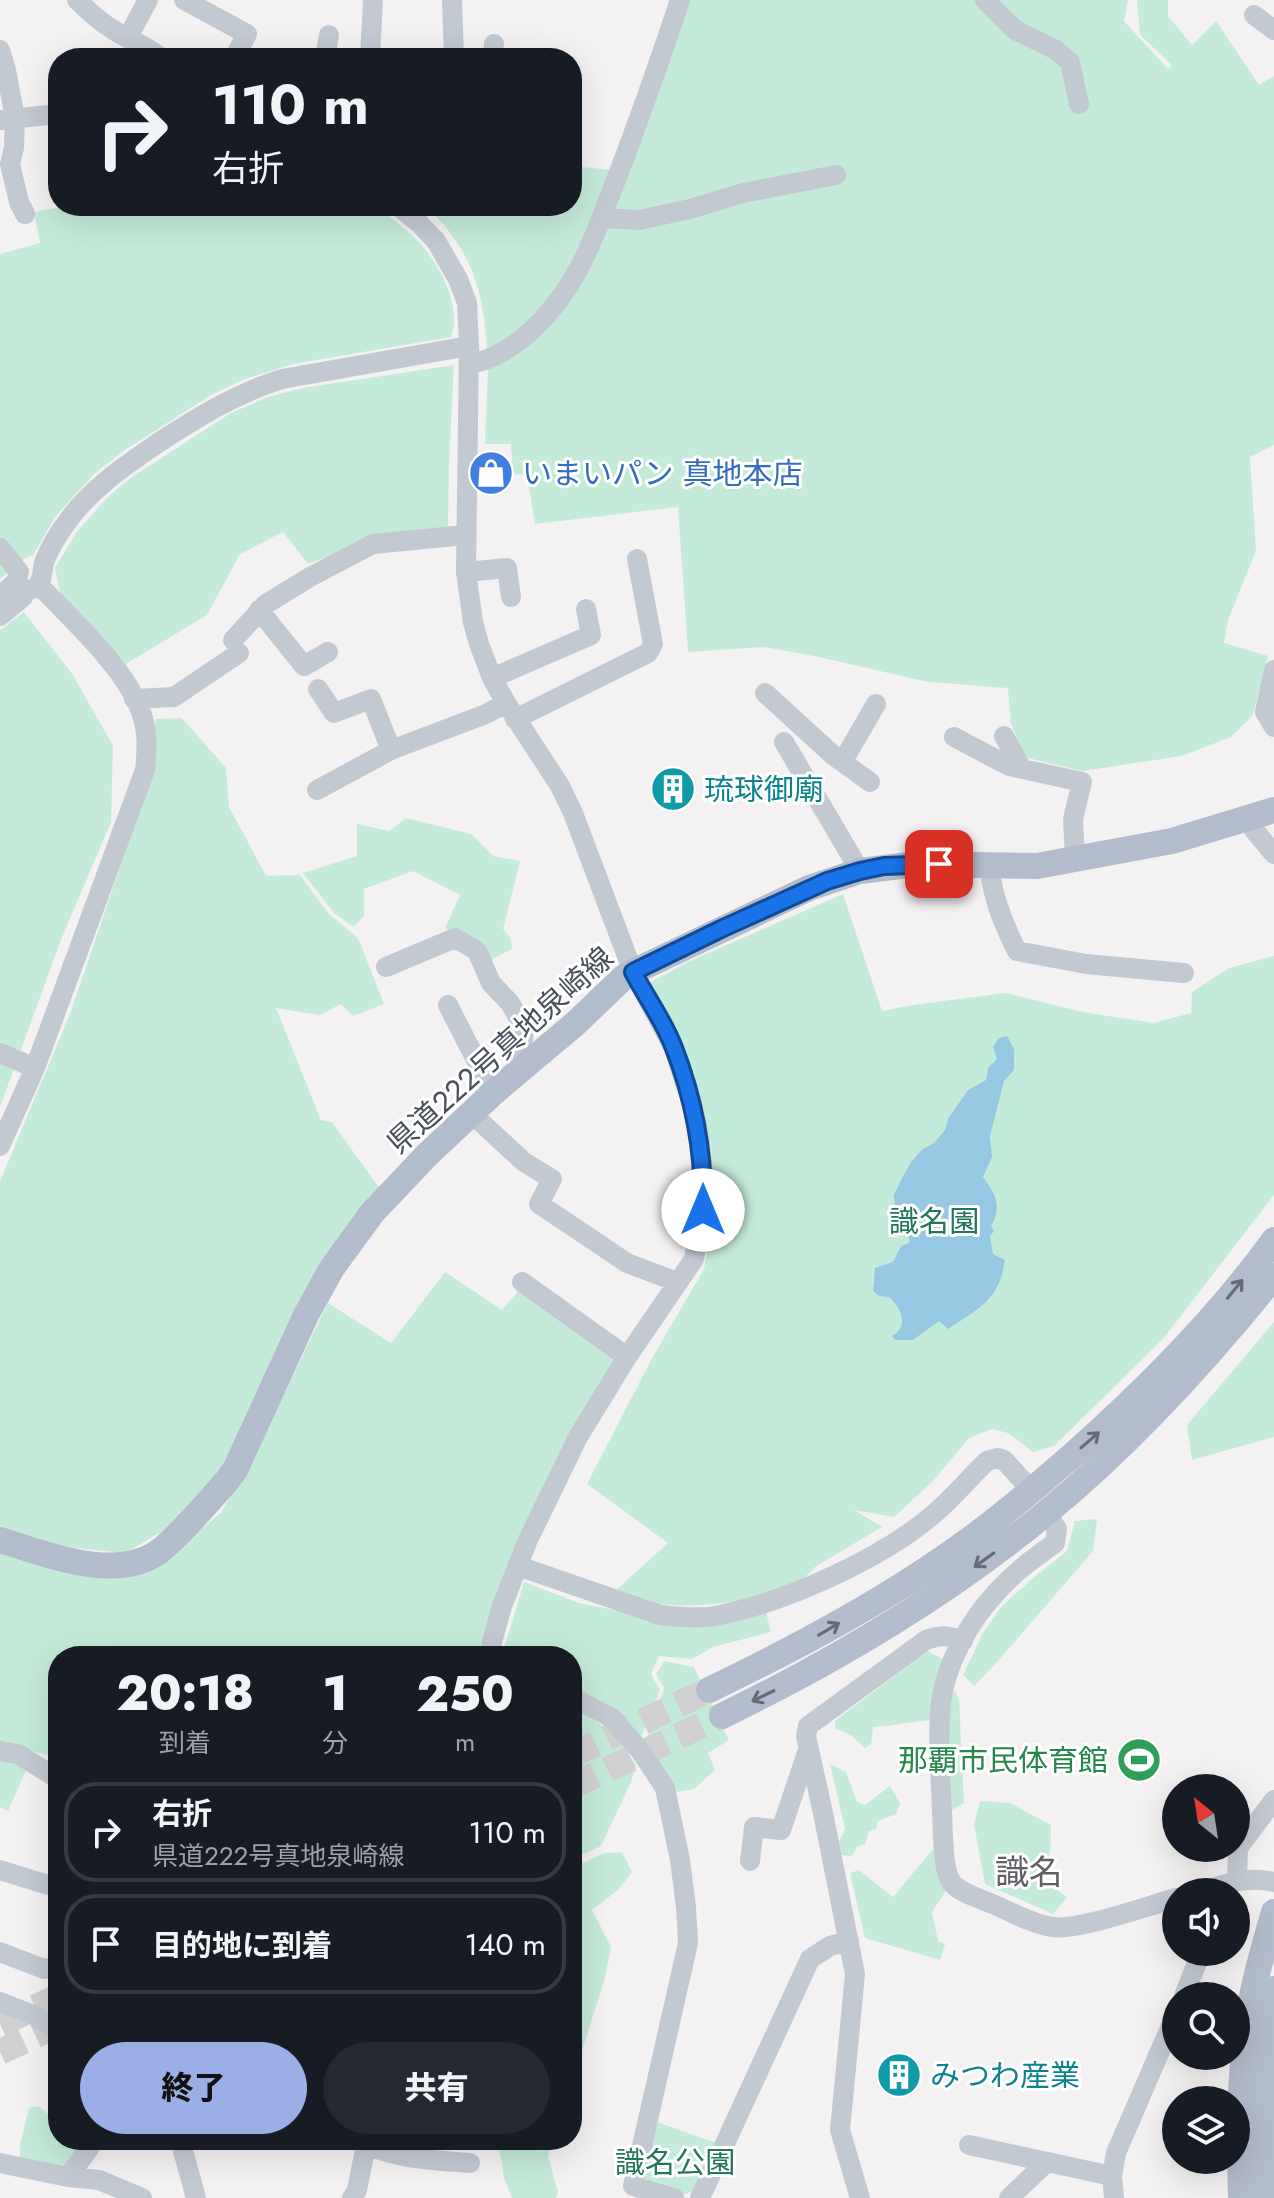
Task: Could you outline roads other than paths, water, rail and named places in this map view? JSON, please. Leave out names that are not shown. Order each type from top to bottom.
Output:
[{"type":"main road","name":"県道222号真地泉崎線","points":[[0,1540],[50,1555],[110,1567],[126,1566],[160,1551],[235,1470],[298,1332],[332,1268],[391,1191],[493,1093],[633,972],[809,888],[860,871],[917,864],[1037,866],[1172,841],[1262,813]]},
{"type":"main road","points":[[709,1690],[802,1644],[864,1608],[976,1535],[1032,1491],[1117,1416],[1196,1336],[1274,1240]]},
{"type":"main road","points":[[722,1716],[777,1690],[883,1630],[928,1601],[1046,1513],[1135,1433],[1200,1365],[1274,1276]]},
{"type":"main road","points":[[1241,2198],[1240,2132],[1246,2034],[1252,1996],[1274,1912]]},
{"type":"main road","points":[[1263,2198],[1267,2136],[1264,2057],[1274,1989]]},
{"type":"street","points":[[77,0],[98,20],[149,48]]},
{"type":"street","points":[[128,37],[148,0]]},
{"type":"street","points":[[184,0],[247,34],[239,48]]},
{"type":"street","points":[[371,48],[373,0]]},
{"type":"street","points":[[452,0],[454,48]]},
{"type":"street","points":[[0,616],[23,597],[28,585],[42,570],[53,543],[89,496],[127,464],[218,406],[258,386],[282,379],[469,355],[489,359],[519,342],[562,296],[582,262],[602,218],[680,0]]},
{"type":"street","points":[[985,0],[1015,30],[1056,50],[1070,62],[1079,104]]},
{"type":"street","points":[[1254,15],[1274,30]]},
{"type":"street","points":[[327,48],[329,35]]},
{"type":"street","points":[[0,50],[6,70],[7,119],[14,148],[10,164],[25,214]]},
{"type":"street","points":[[7,119],[48,115]]},
{"type":"street","points":[[602,218],[639,220],[743,193],[836,175]]},
{"type":"street","points":[[410,216],[436,241],[448,258],[467,303],[469,355],[465,535],[473,622],[492,678],[560,786],[573,813],[633,972],[673,1046],[693,1107],[704,1179],[703,1210],[694,1259],[627,1357],[578,1437],[518,1566],[502,1606],[493,1646]]},
{"type":"street","points":[[134,699],[174,697],[236,646],[259,610],[310,577],[373,544],[465,535]]},
{"type":"street","points":[[0,548],[28,585],[119,672],[142,713],[147,741],[145,770],[35,1068],[0,1146]]},
{"type":"street","points":[[317,790],[391,750],[486,714],[511,711],[648,653],[653,644],[637,559]]},
{"type":"street","points":[[466,572],[507,568],[511,597]]},
{"type":"street","points":[[0,596],[28,585]]},
{"type":"street","points":[[492,678],[591,635],[586,609]]},
{"type":"street","points":[[259,610],[304,666],[328,652]]},
{"type":"street","points":[[1274,670],[1265,712],[1274,727]]},
{"type":"street","points":[[318,689],[334,713],[371,699],[391,750]]},
{"type":"street","points":[[765,693],[870,782]]},
{"type":"street","points":[[803,776],[838,758],[876,704]]},
{"type":"street","points":[[1004,736],[1022,769]]},
{"type":"street","points":[[954,737],[1009,766],[1082,782],[1073,819],[1075,859]]},
{"type":"street","points":[[784,742],[860,871]]},
{"type":"street","points":[[1262,813],[1254,830],[1274,854]]},
{"type":"street","points":[[990,866],[990,881],[1017,951],[1086,964],[1184,973]]},
{"type":"street","points":[[386,967],[455,938],[477,951],[491,983],[510,1003],[524,1027],[522,1053],[530,1064]]},
{"type":"street","points":[[448,1005],[493,1093]]},
{"type":"street","points":[[0,1053],[35,1068]]},
{"type":"street","points":[[471,1113],[524,1162],[552,1179],[539,1204],[627,1263],[677,1282]]},
{"type":"street","points":[[522,1282],[627,1357]]},
{"type":"street","points":[[518,1566],[660,1615],[684,1618],[713,1616],[766,1603],[880,1552],[934,1514],[987,1461],[1004,1460],[1032,1491]]},
{"type":"street","points":[[1046,1513],[1057,1529],[1055,1543],[994,1594],[963,1641],[946,1680],[940,1712],[942,1815],[948,1877],[960,1890],[1053,1927],[1067,1928],[1162,1902]]},
{"type":"street","points":[[860,2198],[840,2130],[855,1974],[806,1736],[808,1726],[926,1640],[942,1635],[963,1641]]},
{"type":"street","points":[[582,1702],[612,1718],[642,1753],[665,1788],[680,1860],[688,1943],[633,2186],[674,2198]]},
{"type":"street","points":[[750,1861],[754,1827],[781,1830],[808,1750]]},
{"type":"street","points":[[0,1751],[18,1754],[48,1773]]},
{"type":"street","points":[[1229,1878],[1238,1848],[1274,1800]]},
{"type":"street","points":[[0,1870],[48,1885]]},
{"type":"street","points":[[1250,1881],[1261,1879],[1274,1882]]},
{"type":"street","points":[[700,2198],[810,1959],[830,1946],[849,1941]]},
{"type":"street","points":[[0,1952],[48,1968]]},
{"type":"street","points":[[0,2002],[48,2024]]},
{"type":"street","points":[[1114,2198],[1112,2176],[1116,2153],[1162,2046]]},
{"type":"street","points":[[969,2145],[1112,2176]]},
{"type":"street","points":[[68,2177],[88,2150]]},
{"type":"street","points":[[183,2150],[196,2198]]},
{"type":"street","points":[[352,2198],[357,2190],[362,2150]]},
{"type":"street","points":[[378,2150],[415,2159],[470,2163]]},
{"type":"street","points":[[1009,2198],[1047,2162]]},
{"type":"street","points":[[0,2163],[99,2180],[138,2197]]},
{"type":"water","points":[[1007,1036],[1014,1049],[1014,1070],[1004,1081],[990,1136],[992,1157],[983,1177],[997,1206],[991,1226],[994,1231],[990,1236],[993,1254],[1005,1260],[998,1285],[986,1302],[948,1329],[939,1321],[913,1340],[895,1340],[892,1336],[898,1332],[902,1322],[900,1312],[889,1297],[879,1296],[873,1291],[875,1268],[893,1262],[901,1246],[909,1243],[896,1216],[894,1195],[912,1161],[945,1130],[948,1119],[968,1090],[986,1080],[988,1068],[997,1059],[993,1047],[999,1038]]},
{"type":"tunnel","points":[[582,1750],[709,1690]]},
{"type":"tunnel","points":[[582,1781],[722,1716]]},
{"type":"tunnel","points":[[0,2024],[48,2002]]},
{"type":"tunnel","points":[[0,2052],[48,2030]]},
{"type":"place","name":"いまいパン 真地本店","points":[[491,473]]},
{"type":"place","name":"琉球御廟","points":[[673,789]]},
{"type":"place","name":"那覇市民体育館","points":[[1139,1760]]},
{"type":"place","name":"みつわ産業","points":[[899,2075]]},
{"type":"district","name":"識名","points":[[1029,1872]]},
{"type":"park label","name":"識名園","points":[[934,1221]]},
{"type":"park label","name":"識名公園","points":[[675,2162]]}]
